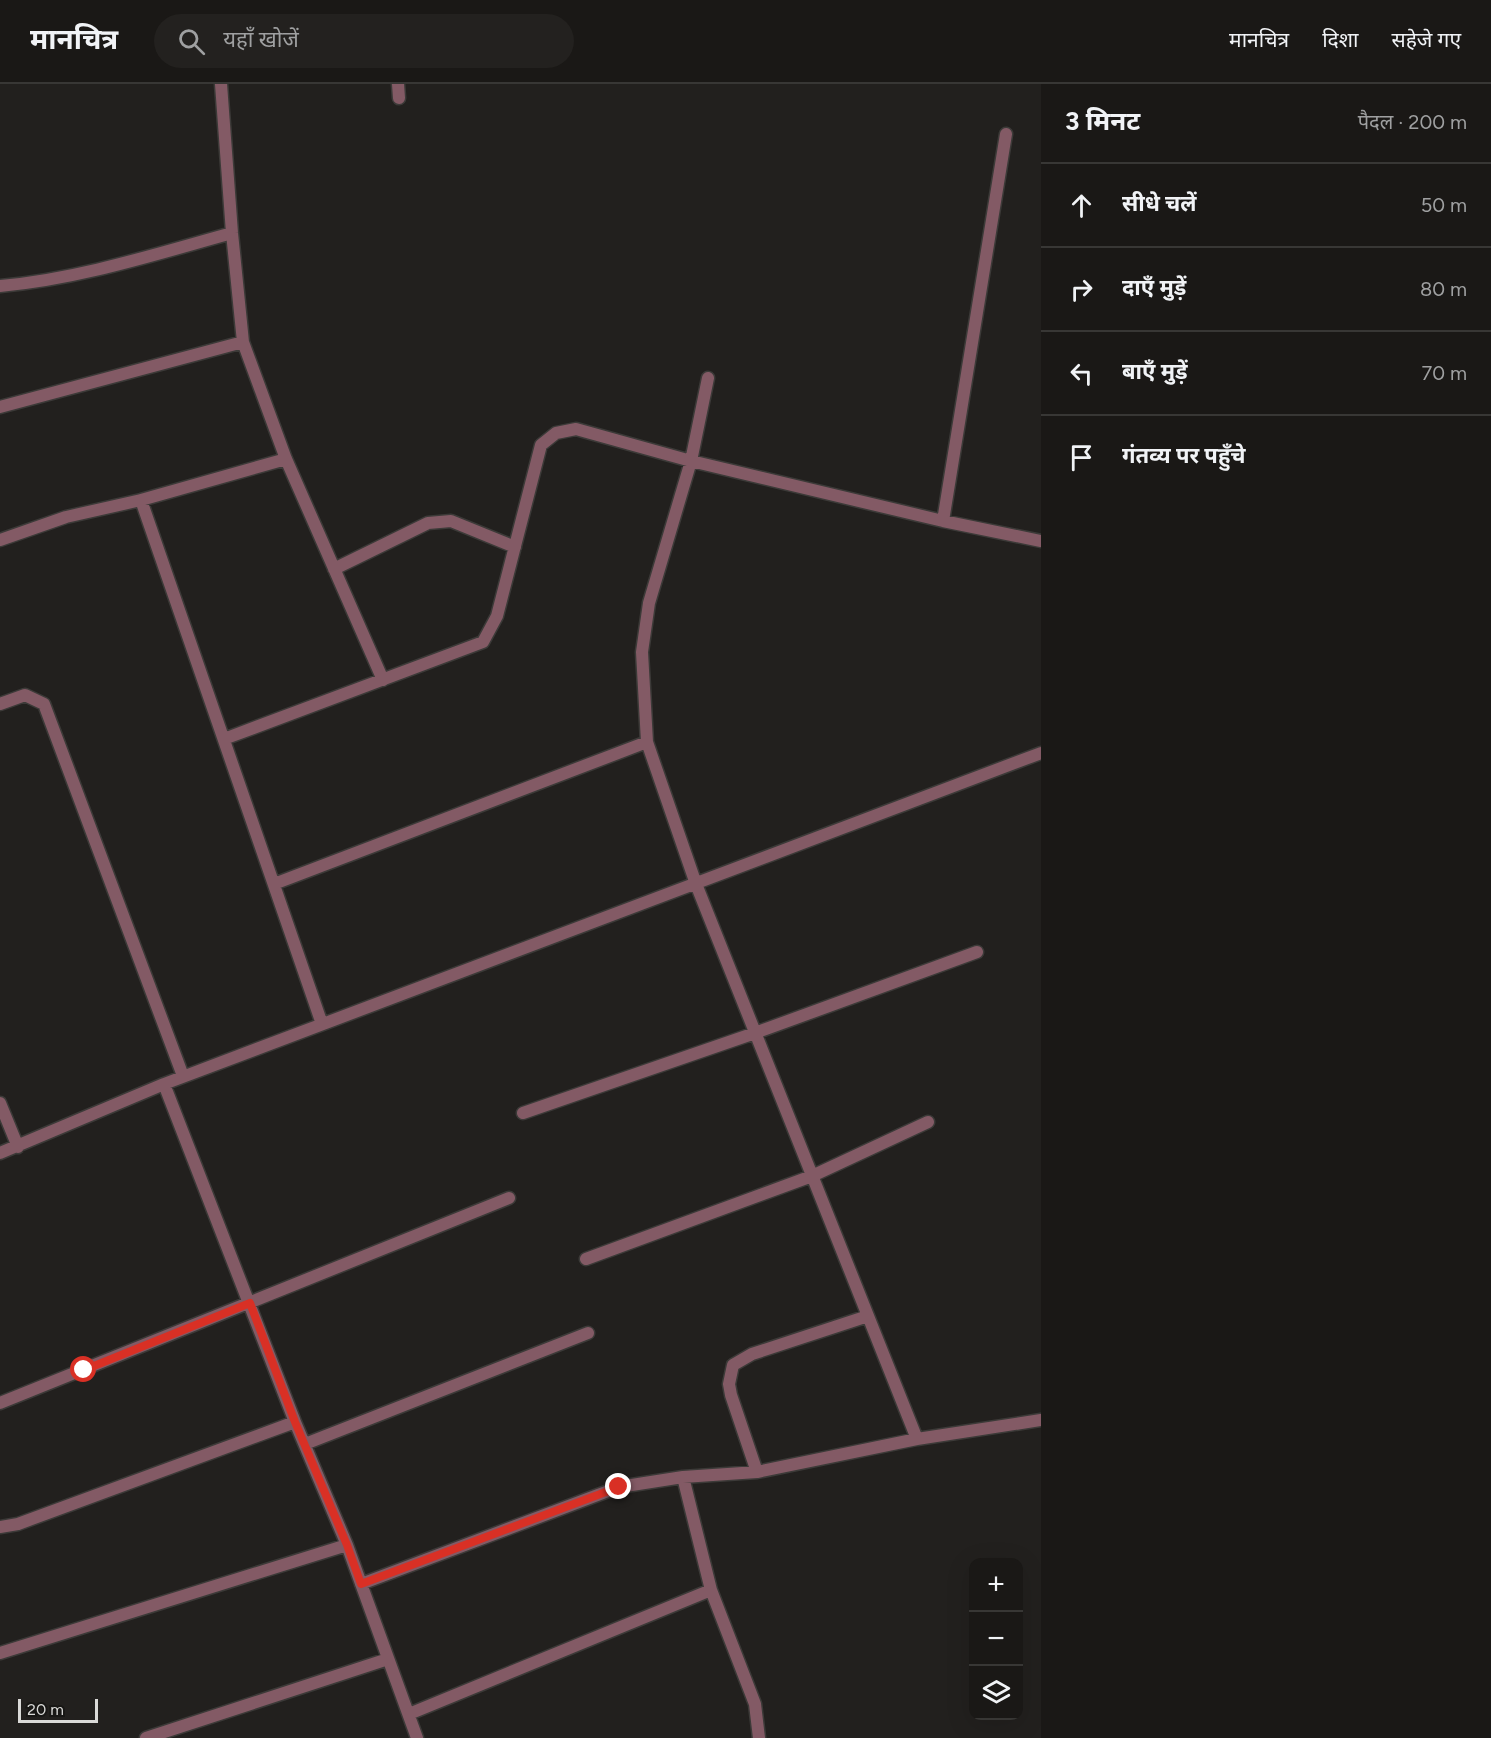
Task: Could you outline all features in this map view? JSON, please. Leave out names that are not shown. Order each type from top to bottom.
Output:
[{"type":"street","points":[[221,84],[243,342],[286,459],[383,680]]},
{"type":"street","points":[[398,84],[399,98]]},
{"type":"street","points":[[943,521],[1006,134]]},
{"type":"street","points":[[0,286],[24,284],[113,266],[232,232]]},
{"type":"street","points":[[0,407],[243,342]]},
{"type":"street","points":[[708,378],[691,461],[649,603],[642,652],[646,742],[696,884],[917,1439]]},
{"type":"street","points":[[224,739],[483,642],[497,616],[541,445],[556,433],[576,429],[691,461],[943,521],[1041,541]]},
{"type":"street","points":[[0,540],[66,517],[141,500],[286,459]]},
{"type":"street","points":[[141,500],[322,1024]]},
{"type":"street","points":[[334,569],[429,523],[451,521],[515,547]]},
{"type":"street","points":[[0,704],[25,695],[44,704],[183,1076]]},
{"type":"street","points":[[274,884],[646,742]]},
{"type":"street","points":[[0,1153],[183,1076],[1041,753]]},
{"type":"street","points":[[524,1113],[755,1033],[977,952]]},
{"type":"street","points":[[164,1084],[295,1422],[347,1545],[417,1738]]},
{"type":"street","points":[[0,1103],[18,1147]]},
{"type":"street","points":[[586,1259],[812,1176],[928,1122]]},
{"type":"street","points":[[0,1403],[509,1198]]},
{"type":"street","points":[[757,1472],[731,1395],[729,1384],[733,1365],[752,1354],[868,1316]]},
{"type":"street","points":[[305,1444],[588,1333]]},
{"type":"street","points":[[361,1584],[619,1487],[683,1477],[757,1472],[917,1439],[1041,1420]]},
{"type":"street","points":[[0,1527],[18,1524],[295,1422]]},
{"type":"street","points":[[683,1477],[711,1590],[755,1704],[759,1738]]},
{"type":"street","points":[[0,1653],[347,1545]]},
{"type":"street","points":[[409,1714],[711,1590]]},
{"type":"street","points":[[146,1738],[388,1659]]},
{"type":"route","points":[[84,1370],[250,1303],[295,1422],[361,1584],[619,1487]]}]
